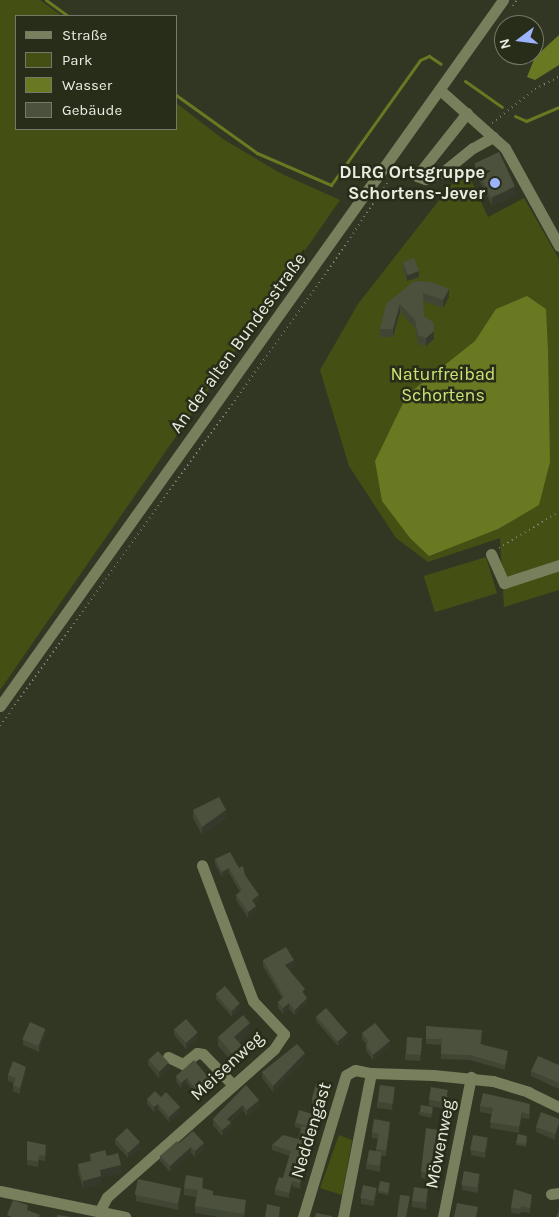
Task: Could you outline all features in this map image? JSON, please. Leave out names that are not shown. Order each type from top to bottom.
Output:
[{"type":"street","name":"An der alten Bundesstraße","points":[[0,706],[440,90],[507,4]]},
{"type":"street","points":[[440,90],[505,148],[558,247]]},
{"type":"street","points":[[467,113],[417,176],[424,180],[443,172],[489,133]]},
{"type":"street","points":[[491,554],[504,583],[559,565]]},
{"type":"street","name":"Meisenweg","points":[[99,1212],[107,1197],[274,1049],[284,1034],[253,1001],[202,864]]},
{"type":"street","points":[[168,1057],[183,1064],[197,1053],[203,1054],[233,1086]]},
{"type":"street","name":"Neddengast","points":[[303,1217],[346,1074],[355,1070],[371,1073]]},
{"type":"street","points":[[342,1217],[371,1073],[471,1077],[528,1092],[559,1107]]},
{"type":"street","name":"Möwenweg","points":[[443,1217],[471,1077]]},
{"type":"street","points":[[0,1190],[125,1217]]},
{"type":"path","points":[[507,4],[517,0]]},
{"type":"path","points":[[489,133],[535,89],[559,77]]},
{"type":"path","points":[[0,726],[325,275],[388,182]]},
{"type":"path","points":[[491,554],[559,512]]},
{"type":"green space","points":[[0,0],[40,0],[61,15],[15,15],[15,130],[178,130],[178,105],[223,139],[280,173],[340,200],[0,690]]},
{"type":"green space","name":"Naturfreibad Schortens","points":[[465,167],[488,217],[524,198],[559,259],[559,590],[504,607],[500,538],[428,562],[396,538],[349,466],[320,370],[358,304]]},
{"type":"green space","points":[[486,557],[497,593],[435,612],[424,576]]},
{"type":"green space","points":[[339,1135],[352,1140],[342,1195],[320,1188]]},
{"type":"water","points":[[559,35],[559,65],[535,80],[527,77],[532,65],[544,65],[544,49]]},
{"type":"water","points":[[527,296],[546,309],[550,462],[539,505],[498,529],[429,556],[410,538],[382,501],[375,461],[407,395],[475,341],[496,309]]},
{"type":"building","name":"DLRG Ortsgruppe Schortens-Jever","points":[[499,152],[515,186],[491,198],[475,163]]},
{"type":"building","points":[[414,258],[419,271],[408,275],[403,262]]},
{"type":"building","points":[[414,281],[432,282],[449,289],[443,300],[423,293],[424,316],[434,323],[434,331],[426,338],[418,335],[415,320],[400,304],[393,329],[380,329],[386,304]]},
{"type":"building","points":[[219,797],[226,810],[202,827],[193,810]]},
{"type":"building","points":[[230,852],[239,868],[243,866],[245,875],[259,895],[252,900],[256,906],[248,912],[236,895],[242,890],[229,868],[222,872],[215,859]]},
{"type":"building","points":[[286,947],[294,960],[285,965],[305,989],[302,992],[307,998],[295,1010],[289,1003],[283,1008],[278,1002],[284,997],[263,960]]},
{"type":"building","points":[[225,986],[240,1004],[231,1011],[216,994]]},
{"type":"building","points":[[326,1008],[348,1033],[338,1041],[316,1017]]},
{"type":"building","points":[[243,1015],[250,1023],[234,1037],[244,1048],[235,1057],[218,1037]]},
{"type":"building","points":[[186,1019],[198,1033],[186,1043],[174,1029]]},
{"type":"building","points":[[30,1022],[46,1029],[38,1046],[22,1039]]},
{"type":"building","points":[[375,1023],[390,1041],[373,1055],[366,1045],[369,1042],[362,1033]]},
{"type":"building","points":[[426,1026],[482,1030],[480,1044],[508,1051],[505,1065],[470,1055],[441,1054],[442,1039],[426,1039]]},
{"type":"building","points":[[407,1037],[422,1038],[421,1055],[406,1054]]},
{"type":"building","points":[[297,1044],[305,1053],[273,1086],[262,1072]]},
{"type":"building","points":[[158,1051],[169,1063],[159,1072],[148,1060]]},
{"type":"building","points":[[538,1056],[559,1065],[559,1083],[531,1071]]},
{"type":"building","points":[[194,1060],[209,1078],[196,1089],[187,1078],[181,1083],[176,1076]]},
{"type":"building","points":[[13,1061],[26,1067],[20,1088],[13,1085],[16,1078],[8,1075]]},
{"type":"building","points":[[316,1084],[330,1088],[326,1104],[312,1099]]},
{"type":"building","points":[[246,1085],[259,1100],[247,1110],[243,1105],[227,1119],[231,1123],[222,1130],[213,1119]]},
{"type":"building","points":[[380,1085],[395,1087],[392,1104],[378,1102]]},
{"type":"building","points":[[431,1087],[448,1090],[445,1103],[429,1100]]},
{"type":"building","points":[[155,1091],[161,1097],[166,1092],[180,1107],[169,1117],[158,1104],[154,1107],[147,1099]]},
{"type":"building","points":[[483,1093],[530,1104],[529,1114],[522,1112],[519,1127],[490,1122],[493,1108],[480,1106]]},
{"type":"building","points":[[421,1105],[433,1107],[432,1114],[420,1112]]},
{"type":"building","points":[[299,1110],[312,1114],[309,1127],[295,1122]]},
{"type":"building","points":[[541,1112],[559,1119],[555,1134],[536,1127]]},
{"type":"building","points":[[374,1119],[390,1122],[386,1151],[376,1149],[379,1134],[372,1132]]},
{"type":"building","points":[[302,1126],[315,1130],[312,1141],[309,1140],[300,1183],[292,1181],[289,1193],[275,1189],[279,1177],[283,1178],[291,1151],[272,1145],[283,1135],[298,1139]]},
{"type":"building","points":[[127,1128],[140,1142],[128,1153],[115,1139]]},
{"type":"building","points":[[426,1128],[444,1131],[435,1175],[421,1172]]},
{"type":"building","points":[[193,1131],[204,1143],[195,1151],[191,1147],[170,1166],[160,1156],[177,1141],[179,1143]]},
{"type":"building","points":[[518,1134],[527,1136],[526,1144],[516,1143]]},
{"type":"building","points":[[473,1135],[488,1138],[485,1153],[470,1150]]},
{"type":"building","points":[[27,1141],[46,1145],[45,1156],[39,1155],[38,1161],[27,1160]]},
{"type":"building","points":[[105,1150],[107,1156],[118,1153],[121,1165],[100,1170],[101,1176],[83,1181],[78,1164],[92,1161],[90,1154]]},
{"type":"building","points":[[369,1150],[382,1152],[380,1166],[367,1164]]},
{"type":"building","points":[[464,1171],[480,1174],[477,1188],[461,1185]]},
{"type":"building","points":[[186,1175],[203,1178],[202,1188],[213,1191],[213,1195],[246,1200],[244,1214],[195,1206],[198,1190],[184,1188]]},
{"type":"building","points":[[138,1179],[181,1188],[178,1204],[135,1195]]},
{"type":"building","points":[[380,1181],[390,1183],[388,1193],[378,1191]]},
{"type":"building","points":[[363,1185],[377,1188],[374,1201],[360,1198]]},
{"type":"building","points":[[414,1187],[428,1189],[426,1203],[412,1201]]},
{"type":"building","points":[[514,1189],[532,1195],[530,1208],[521,1206],[520,1209],[511,1207]]},
{"type":"building","points":[[400,1195],[410,1196],[406,1217],[397,1217]]},
{"type":"building","points":[[13,1200],[28,1205],[27,1210],[40,1215],[39,1217],[12,1217],[7,1215]]},
{"type":"building","points":[[457,1203],[478,1207],[476,1217],[454,1217]]},
{"type":"building","points":[[267,1204],[280,1207],[279,1217],[265,1217]]},
{"type":"building","points":[[316,1213],[332,1216],[332,1217],[315,1217]]},
{"type":"waterway","points":[[46,0],[67,15]]},
{"type":"waterway","points":[[178,96],[257,153],[331,185],[420,60],[429,56],[441,64]]},
{"type":"waterway","points":[[465,81],[502,107]]},
{"type":"waterway","points":[[515,116],[526,121],[559,107]]},
{"type":"place","name":"DLRG Ortsgruppe Schortens-Jever","points":[[495,183]]}]
